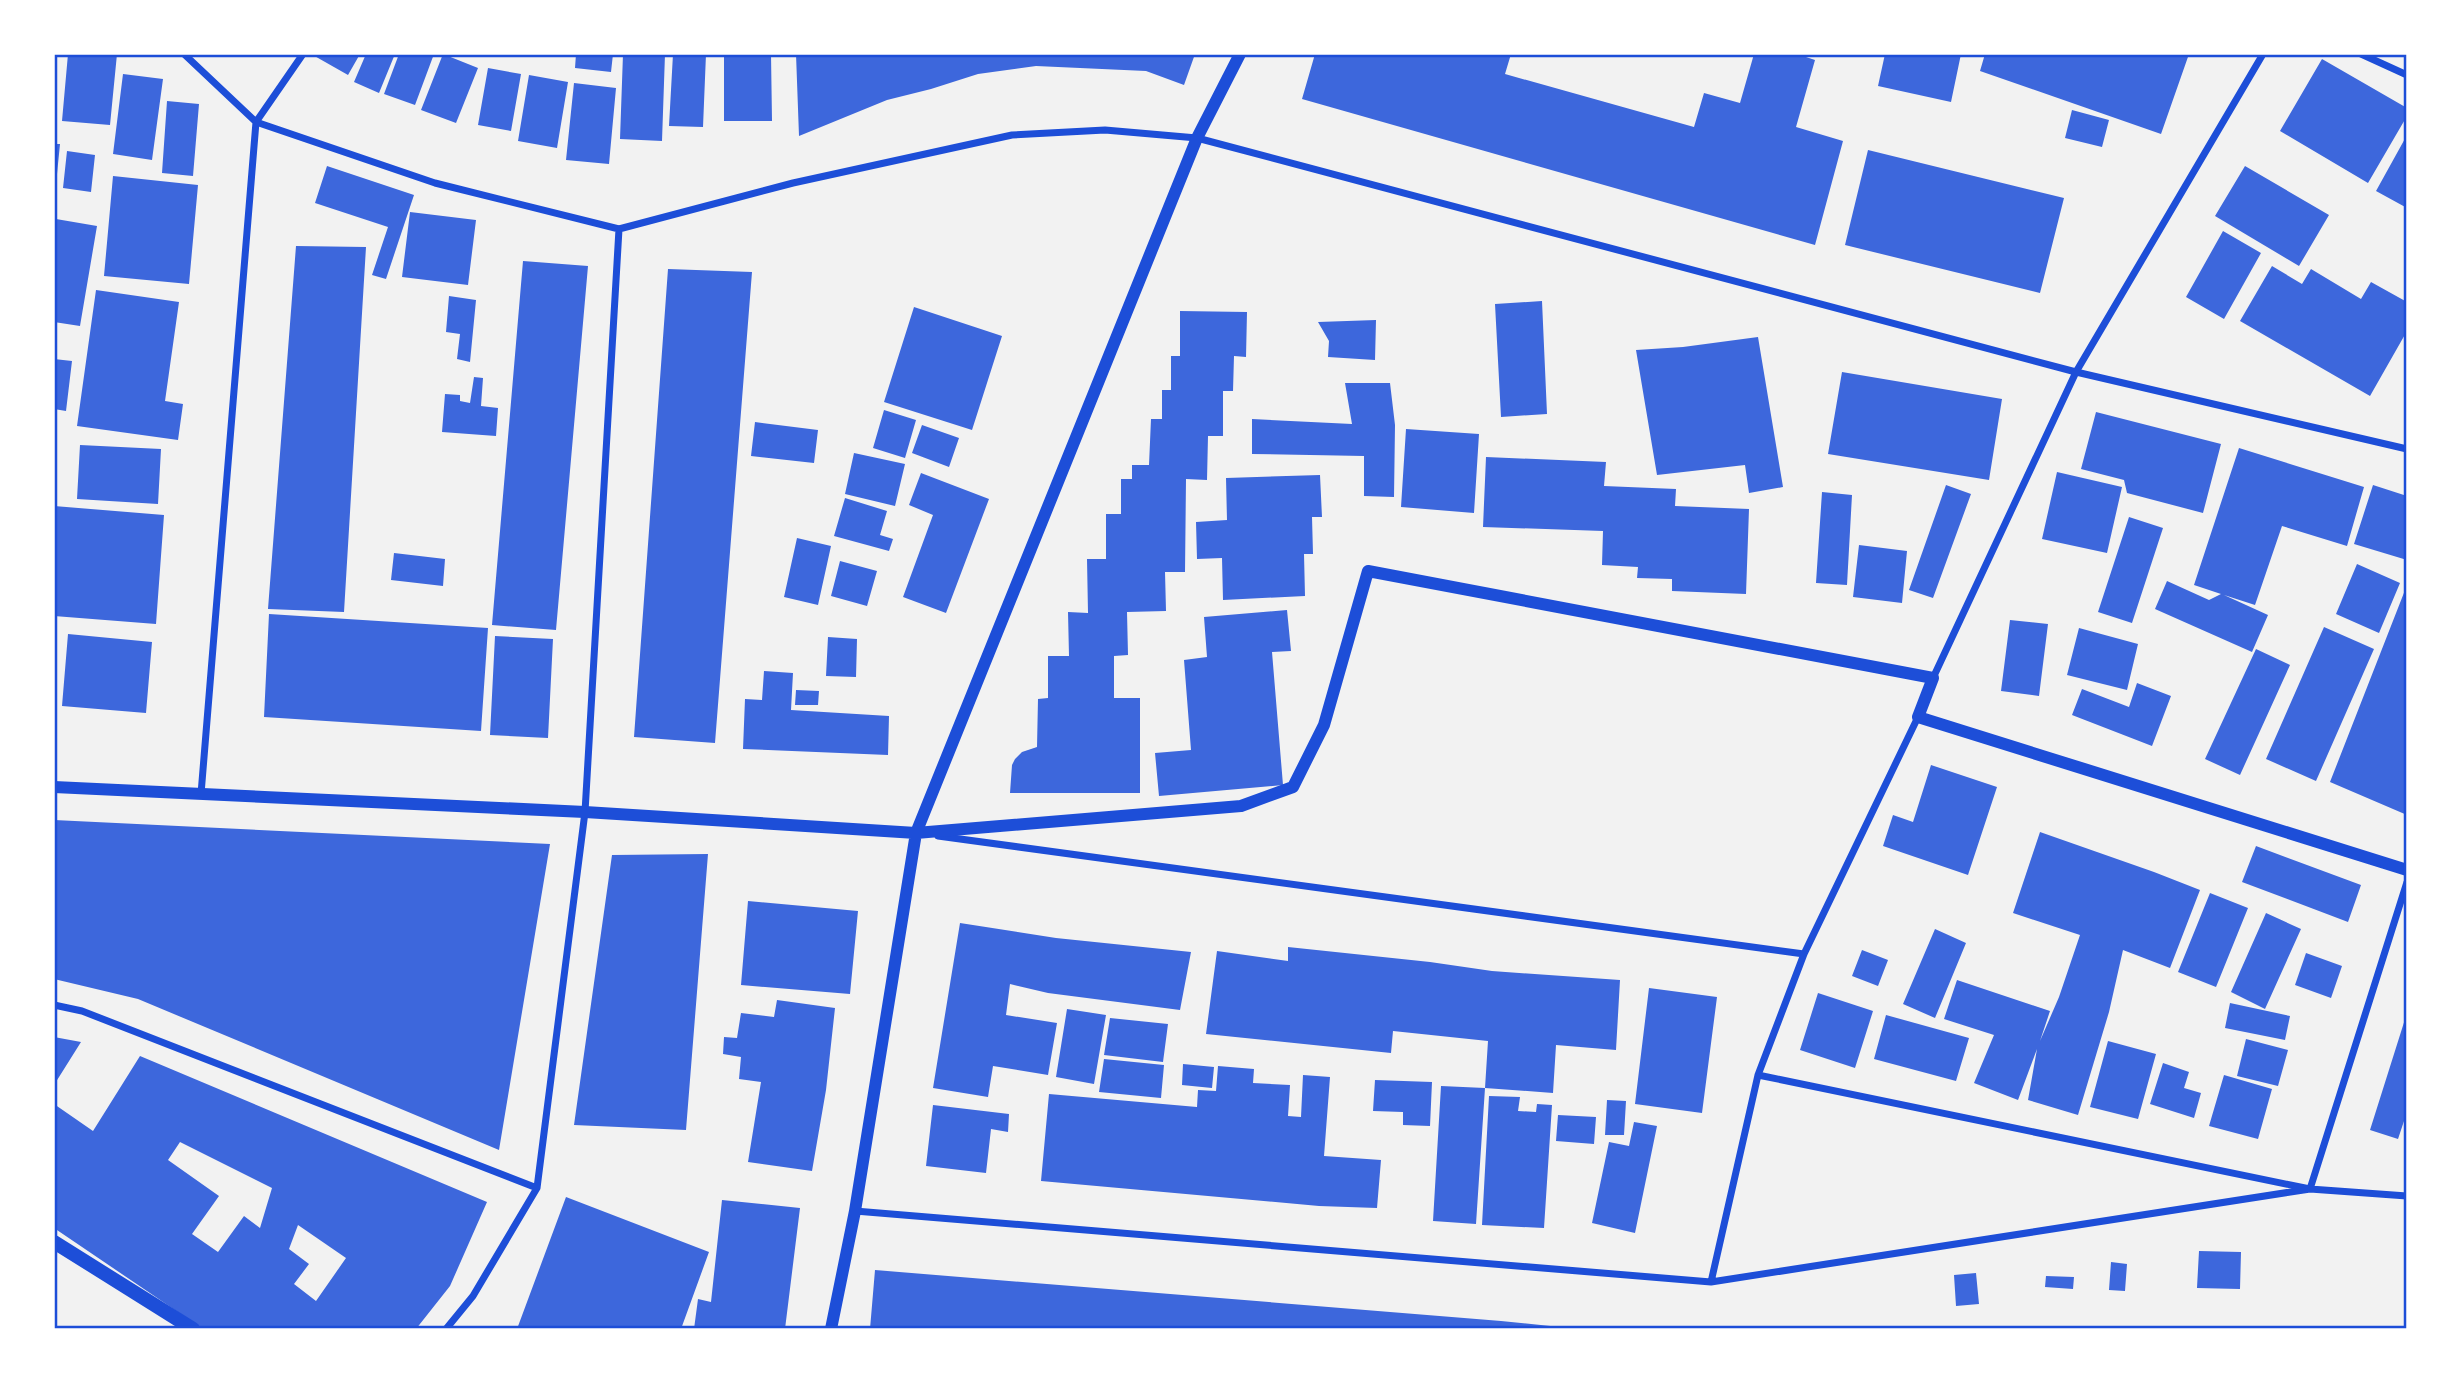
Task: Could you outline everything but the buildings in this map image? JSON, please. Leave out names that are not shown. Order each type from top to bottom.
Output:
[{"type":"main road","points":[[54,1242],[193,1329]]},
{"type":"street","points":[[184,54],[256,122],[435,183],[619,229],[793,183],[1012,135],[1105,130],[1197,138],[2076,372],[2407,449]]},
{"type":"street","points":[[201,794],[256,122],[303,54]]},
{"type":"street","points":[[831,1329],[855,1211],[916,833],[1197,138],[1240,54]]},
{"type":"street","points":[[1712,1282],[1758,1075],[1804,954],[1918,717],[1933,678],[2076,372],[2263,54]]},
{"type":"street","points":[[2361,54],[2407,75]]},
{"type":"street","points":[[446,1329],[472,1296],[537,1188],[585,812],[619,229]]},
{"type":"street","points":[[916,833],[1241,806],[1293,787],[1324,725],[1368,571],[1933,678]]},
{"type":"street","points":[[1918,717],[2407,870]]},
{"type":"street","points":[[54,787],[585,812],[916,833],[1804,954]]},
{"type":"street","points":[[2311,1189],[2407,882]]},
{"type":"street","points":[[54,1005],[82,1011],[537,1188]]},
{"type":"street","points":[[1758,1075],[2311,1189],[2407,1196]]},
{"type":"street","points":[[855,1211],[1712,1282],[2311,1189]]}]
